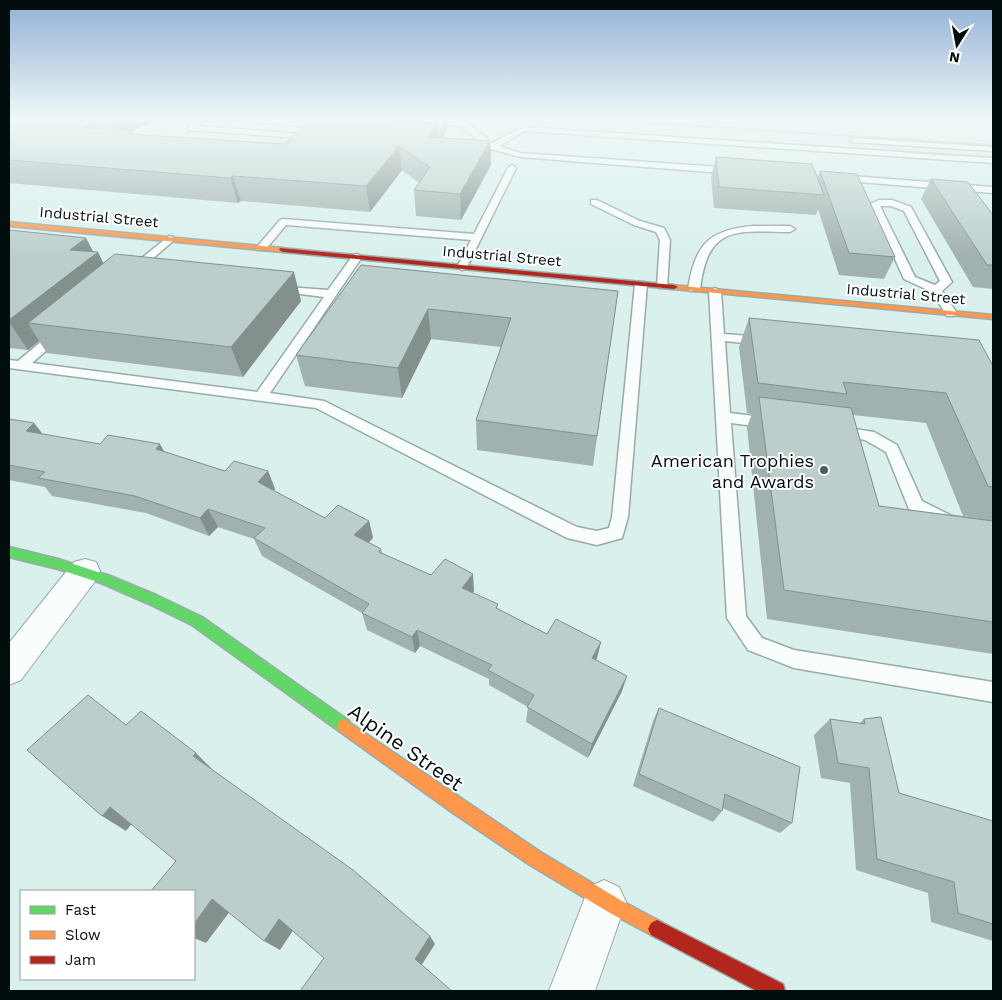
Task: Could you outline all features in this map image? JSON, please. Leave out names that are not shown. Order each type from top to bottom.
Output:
[{"type":"street","name":"Industrial Street","points":[[9,224],[993,317]]},
{"type":"street","name":"Alpine Street","points":[[9,552],[86,570],[145,594],[197,622],[490,830],[604,902],[776,991]]},
{"type":"street","points":[[9,669],[86,570]]},
{"type":"street","points":[[572,991],[604,902]]},
{"type":"lane","points":[[649,165],[747,172]]},
{"type":"lane","points":[[462,267],[512,168]]},
{"type":"lane","points":[[826,178],[993,190]]},
{"type":"lane","points":[[594,202],[637,223],[660,230],[665,240],[663,286]]},
{"type":"lane","points":[[936,290],[946,282],[908,209],[896,203],[882,202],[875,204],[910,279],[936,290],[951,313]]},
{"type":"lane","points":[[261,248],[283,222],[477,237]]},
{"type":"lane","points":[[694,289],[695,274],[704,248],[717,235],[739,229],[790,229]]},
{"type":"lane","points":[[148,275],[125,276],[169,239]]},
{"type":"lane","points":[[260,397],[357,257]]},
{"type":"lane","points":[[15,364],[319,404],[573,534],[597,538],[616,533],[620,517],[641,284]]},
{"type":"lane","points":[[264,287],[332,294]]},
{"type":"lane","points":[[715,291],[737,618],[755,644],[794,660],[993,692]]},
{"type":"lane","points":[[15,364],[72,322]]},
{"type":"lane","points":[[718,337],[777,343]]},
{"type":"lane","points":[[723,417],[782,424]]},
{"type":"lane","points":[[821,430],[869,436],[892,449],[915,505],[949,522],[993,528]]},
{"type":"building","points":[[66,165],[384,165],[366,186],[233,176],[230,178]]},
{"type":"building","points":[[427,165],[477,165],[460,194],[414,190],[430,167]]},
{"type":"building","points":[[717,165],[812,165],[824,195],[719,187]]},
{"type":"building","points":[[820,171],[857,174],[895,257],[849,253]]},
{"type":"building","points":[[931,179],[968,182],[993,215],[993,265],[987,265]]},
{"type":"building","points":[[9,230],[86,238],[70,250],[98,252],[9,320]]},
{"type":"building","points":[[115,254],[294,272],[231,347],[28,323]]},
{"type":"building","points":[[361,265],[618,291],[597,436],[476,420],[511,318],[428,309],[398,368],[296,355]]},
{"type":"building","points":[[749,318],[979,340],[993,366],[993,487],[988,486],[946,393],[843,382],[847,394],[758,383]]},
{"type":"building","points":[[759,397],[851,408],[879,506],[993,521],[993,622],[784,590]]},
{"type":"building","points":[[9,419],[34,423],[26,431],[100,444],[108,435],[160,444],[156,449],[225,471],[234,461],[268,471],[258,482],[325,518],[338,505],[369,521],[354,535],[381,549],[379,552],[431,575],[445,559],[473,574],[462,588],[498,604],[496,608],[547,634],[556,619],[601,642],[592,658],[627,676],[592,744],[527,707],[534,695],[488,670],[492,665],[417,630],[412,637],[362,613],[369,604],[254,538],[265,528],[208,509],[200,518],[135,496],[38,478],[45,472],[9,465]]},
{"type":"building","points":[[88,695],[126,725],[141,711],[196,753],[193,756],[353,870],[430,936],[415,959],[452,991],[300,991],[324,958],[279,919],[264,941],[212,899],[195,923],[195,890],[152,890],[176,861],[110,807],[102,816],[27,750]]},
{"type":"building","points":[[659,708],[800,767],[792,823],[725,794],[722,811],[639,774]]},
{"type":"building","points":[[881,717],[899,793],[993,821],[993,924],[958,913],[954,882],[877,859],[869,768],[838,763],[830,719],[865,724],[864,719]]},
{"type":"traffic: fast","points":[[9,552],[82,571],[129,589],[197,621],[344,726]]},
{"type":"traffic: slow","points":[[9,224],[283,250]]},
{"type":"traffic: slow","points":[[674,287],[993,317]]},
{"type":"traffic: slow","points":[[344,726],[536,859],[657,929]]},
{"type":"traffic: jam","points":[[283,250],[674,287]]},
{"type":"traffic: jam","points":[[657,929],[776,991]]},
{"type":"place","name":"American Trophies and Awards","points":[[824,470]]}]
